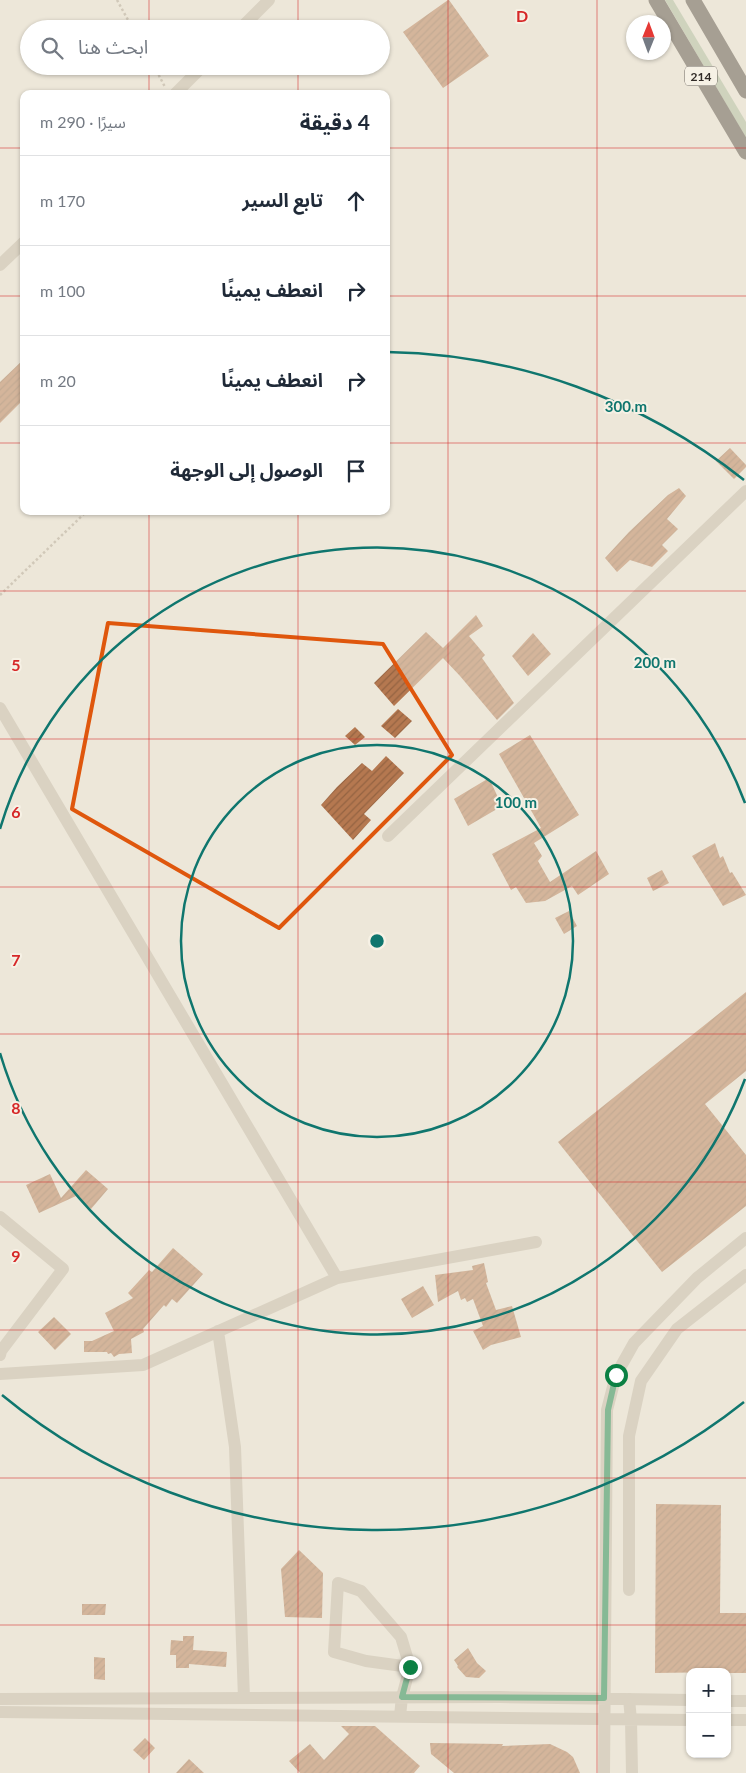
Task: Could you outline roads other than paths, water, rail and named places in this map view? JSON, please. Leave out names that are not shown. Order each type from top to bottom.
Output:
[{"type":"highway","name":"214","points":[[656,0],[746,152]]},
{"type":"highway","name":"214","points":[[692,0],[746,91]]},
{"type":"street","points":[[249,20],[269,0]]},
{"type":"street","points":[[179,90],[194,75]]},
{"type":"street","points":[[0,266],[20,246]]},
{"type":"street","points":[[388,836],[746,491]]},
{"type":"street","points":[[0,708],[337,1278]]},
{"type":"street","points":[[0,1216],[62,1269],[1,1351],[0,1355]]},
{"type":"street","points":[[604,1773],[608,1410],[616,1375],[634,1343],[697,1278],[746,1238]]},
{"type":"street","points":[[0,1374],[143,1365],[337,1278],[536,1242]]},
{"type":"street","points":[[629,1590],[628,1436],[641,1381],[677,1329],[746,1275]]},
{"type":"street","points":[[218,1331],[235,1447],[244,1698]]},
{"type":"street","points":[[607,1479],[629,1478]]},
{"type":"street","points":[[400,1716],[402,1697],[410,1667],[400,1638],[361,1591],[338,1584],[334,1652],[366,1661],[410,1667]]},
{"type":"street","points":[[0,1699],[402,1697],[686,1700]]},
{"type":"street","points":[[215,1714],[216,1698]]},
{"type":"street","points":[[629,1699],[632,1773]]},
{"type":"street","points":[[731,1700],[746,1701]]},
{"type":"street","points":[[0,1712],[686,1720]]},
{"type":"street","points":[[731,1720],[746,1720]]}]
